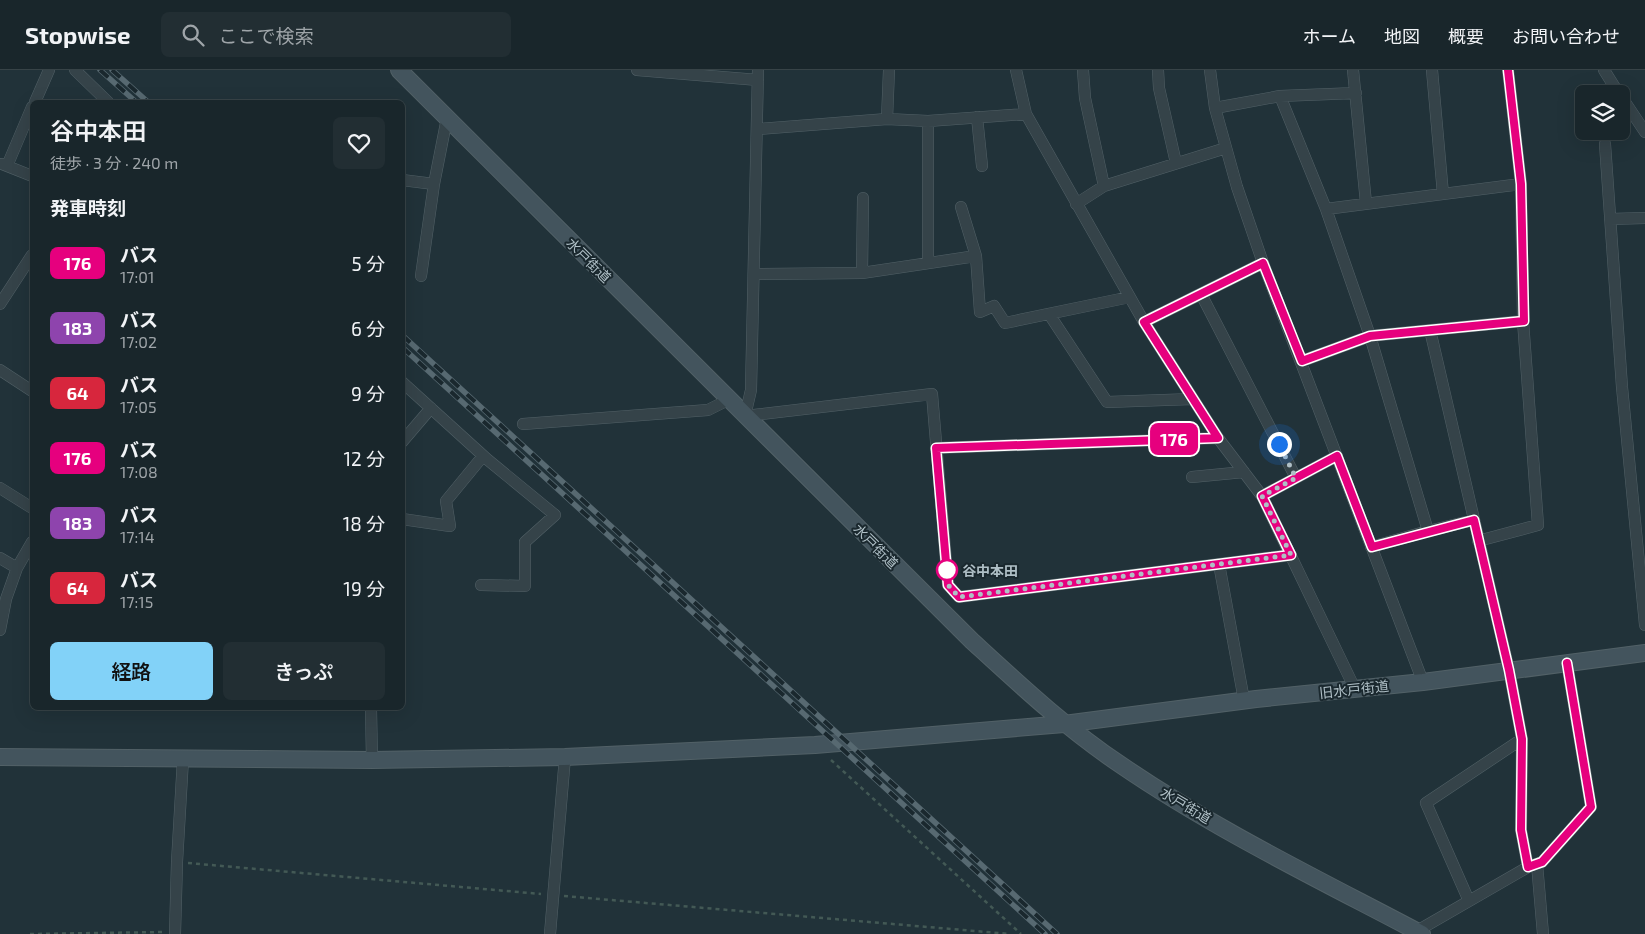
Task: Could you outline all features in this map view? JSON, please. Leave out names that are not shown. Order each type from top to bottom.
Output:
[{"type":"street","points":[[36,100],[49,70]]},
{"type":"street","points":[[74,70],[106,100]]},
{"type":"street","name":"水戸街道","points":[[399,70],[728,400],[939,608],[985,653],[1064,724],[1121,765],[1254,846],[1419,933]]},
{"type":"street","points":[[638,70],[758,75],[751,390],[745,416],[932,394],[948,585],[959,597],[1291,555]]},
{"type":"street","points":[[887,119],[888,70]]},
{"type":"street","points":[[1016,70],[1026,114],[1144,322],[1218,438],[1262,496],[1355,689]]},
{"type":"street","points":[[1083,70],[1085,98],[1104,186]]},
{"type":"street","points":[[1158,70],[1159,88],[1176,163]]},
{"type":"street","points":[[1210,70],[1215,108],[1237,187],[1263,263],[1423,682]]},
{"type":"street","points":[[1353,70],[1366,203]]},
{"type":"street","points":[[1432,70],[1443,194]]},
{"type":"street","points":[[1478,541],[1538,524],[1524,321],[1521,184],[1508,70]]},
{"type":"street","points":[[1604,70],[1614,85]]},
{"type":"street","points":[[1215,108],[1280,96],[1356,93]]},
{"type":"street","points":[[1280,96],[1326,209],[1370,336],[1428,531]]},
{"type":"street","points":[[1630,110],[1645,132]]},
{"type":"street","points":[[30,112],[3,165],[30,175]]},
{"type":"street","points":[[758,129],[887,119],[928,121],[1026,114]]},
{"type":"street","points":[[421,276],[434,184],[447,118]]},
{"type":"street","points":[[977,118],[982,166]]},
{"type":"street","points":[[928,121],[928,263]]},
{"type":"street","points":[[1605,144],[1622,387],[1645,624]]},
{"type":"street","points":[[1076,204],[1104,186],[1226,148]]},
{"type":"street","points":[[405,180],[434,184]]},
{"type":"street","points":[[1326,209],[1521,184]]},
{"type":"street","points":[[862,273],[863,198]]},
{"type":"street","points":[[961,207],[976,256],[980,312],[994,306],[1005,323],[1130,297]]},
{"type":"street","points":[[1610,219],[1645,218]]},
{"type":"street","points":[[754,274],[862,273],[976,256]]},
{"type":"street","points":[[0,304],[30,258]]},
{"type":"street","points":[[1144,322],[1263,263]]},
{"type":"street","points":[[1201,294],[1296,478]]},
{"type":"street","points":[[1049,314],[1107,402],[1193,399]]},
{"type":"street","points":[[1302,361],[1370,336],[1524,321]]},
{"type":"street","points":[[1430,330],[1509,670],[1522,739],[1521,830],[1532,866],[1543,934]]},
{"type":"street","points":[[0,370],[30,390]]},
{"type":"street","points":[[405,385],[483,456],[555,515],[525,542],[525,586],[481,585]]},
{"type":"street","points":[[523,424],[708,410],[728,400]]},
{"type":"street","points":[[405,438],[431,408]]},
{"type":"street","points":[[936,448],[1218,438]]},
{"type":"street","points":[[405,519],[450,526],[446,501],[483,456]]},
{"type":"street","points":[[1262,496],[1337,456]]},
{"type":"street","points":[[1192,477],[1244,472]]},
{"type":"street","points":[[0,488],[30,507]]},
{"type":"street","points":[[1372,547],[1474,520]]},
{"type":"street","points":[[0,630],[6,600],[17,568],[29,557]]},
{"type":"street","points":[[0,558],[17,568]]},
{"type":"street","points":[[1219,564],[1244,700]]},
{"type":"street","points":[[939,608],[953,590]]},
{"type":"street","name":"旧水戸街道","points":[[0,757],[372,760],[565,757],[815,745],[1064,724],[1244,700],[1423,682],[1645,654]]},
{"type":"street","points":[[1419,933],[1469,901],[1542,862],[1591,807],[1567,663]]},
{"type":"street","points":[[371,710],[372,760]]},
{"type":"street","points":[[1469,901],[1426,803],[1522,739]]},
{"type":"street","points":[[550,934],[565,757]]},
{"type":"street","points":[[175,933],[183,759]]},
{"type":"path","points":[[815,745],[1021,934]]},
{"type":"path","points":[[177,862],[1010,934]]},
{"type":"path","points":[[30,934],[175,933]]},
{"type":"railway","points":[[100,70],[134,100]]},
{"type":"railway","points":[[112,70],[146,100]]},
{"type":"railway","points":[[405,338],[1057,934]]},
{"type":"railway","points":[[405,350],[1045,934]]},
{"type":"bus line","name":"176","points":[[1508,70],[1521,184],[1524,321],[1370,336],[1302,361],[1263,263],[1144,322],[1218,438],[936,448],[948,585],[959,597],[1291,555],[1262,496],[1337,456],[1372,547],[1474,520],[1509,670],[1523,745],[1521,830],[1528,867],[1542,862],[1591,807],[1567,663]]},
{"type":"place","name":"谷中本田","points":[[947,570]]},
{"type":"route","points":[[947,570],[946,565],[948,585],[959,597],[1291,555],[1262,496],[1296,478],[1279,444]]}]
